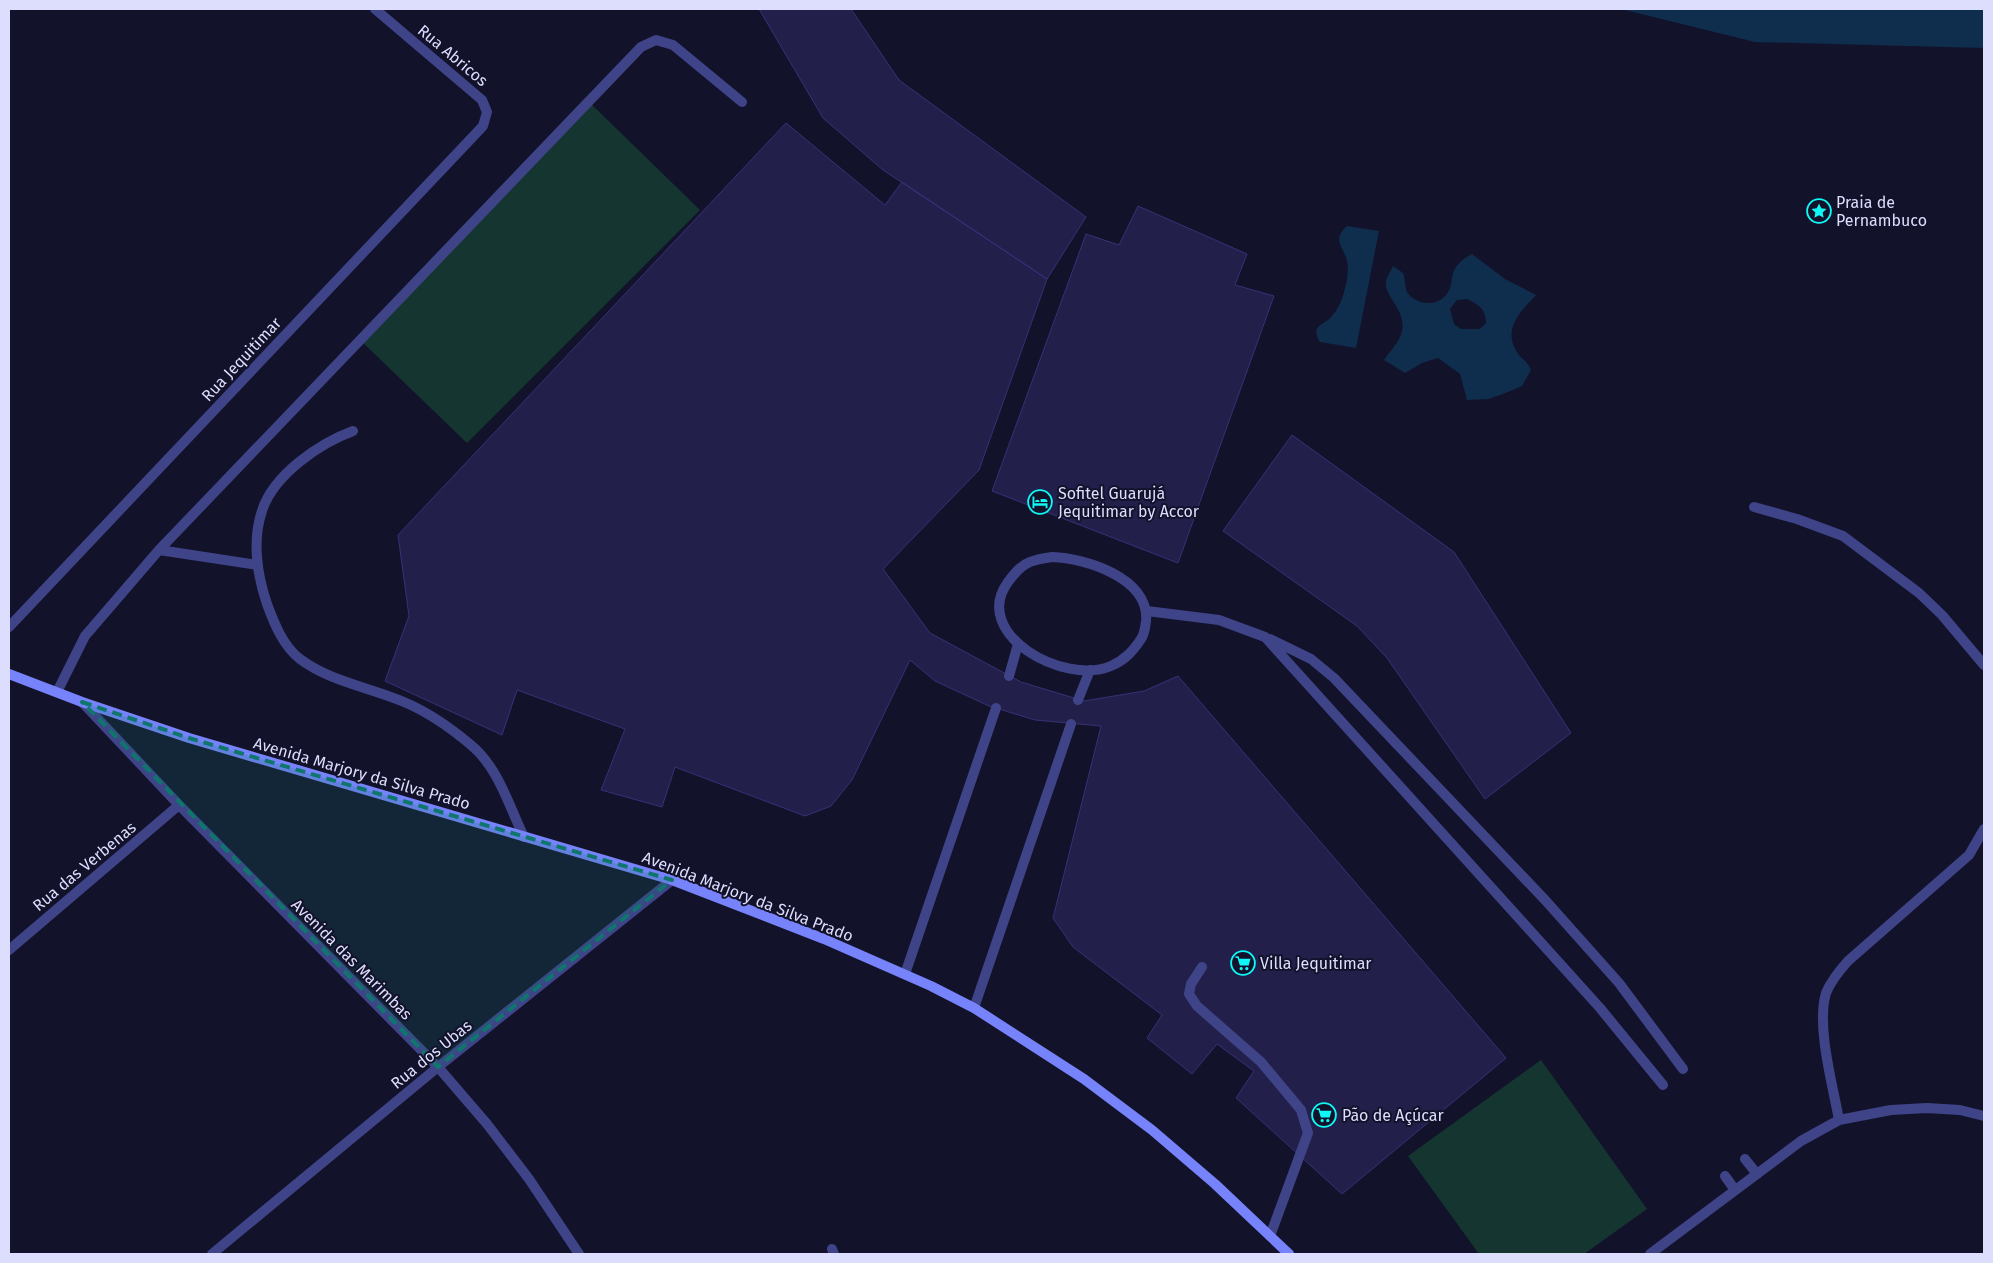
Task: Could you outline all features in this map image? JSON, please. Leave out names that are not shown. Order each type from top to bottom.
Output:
[{"type":"main road","name":"Avenida Marjory da Silva Prado","points":[[9,674],[82,702],[189,738],[366,788],[672,880],[824,939],[905,974],[974,1008],[1084,1079],[1152,1130],[1215,1184],[1289,1254]]},
{"type":"street","name":"Rua Abricos","points":[[375,9],[476,95],[486,107]]},
{"type":"street","points":[[57,692],[85,636],[159,550],[641,47],[656,40],[673,45],[742,102]]},
{"type":"street","name":"Rua Jequitimar","points":[[9,626],[482,126],[486,119],[486,107]]},
{"type":"street","points":[[353,430],[330,439],[303,458],[277,485],[262,510],[257,536],[258,565],[265,598],[276,630],[297,657],[321,673],[405,702],[435,719],[473,746],[492,768],[524,836]]},
{"type":"street","points":[[1754,507],[1797,519],[1843,536],[1919,593],[1942,615],[1984,665]]},
{"type":"street","points":[[159,550],[258,565]]},
{"type":"street","points":[[1052,557],[1072,558],[1088,562],[1125,581],[1137,593],[1147,611],[1144,633],[1134,649],[1121,662],[1106,668],[1070,670],[1056,667],[1018,644],[1005,628],[999,609],[1003,588],[1015,572],[1029,562],[1052,557]]},
{"type":"street","points":[[1147,611],[1219,620],[1265,637],[1310,659],[1334,678],[1553,909],[1619,983],[1683,1069]]},
{"type":"street","points":[[1265,637],[1600,1008],[1663,1086]]},
{"type":"street","points":[[1009,676],[1018,644]]},
{"type":"street","points":[[1078,700],[1090,670]]},
{"type":"street","name":"Avenida das Marimbas","points":[[82,702],[179,805],[438,1067],[487,1124],[530,1179],[579,1254]]},
{"type":"street","points":[[905,974],[996,708]]},
{"type":"street","points":[[974,1008],[1071,724]]},
{"type":"street","name":"Rua das Verbenas","points":[[9,950],[179,805]]},
{"type":"street","points":[[1839,1120],[1822,1011],[1835,975],[1969,855],[1984,829]]},
{"type":"street","name":"Rua dos Ubas","points":[[212,1254],[438,1067],[672,880]]},
{"type":"street","points":[[1202,967],[1190,984],[1189,994],[1197,1006],[1261,1062],[1301,1110],[1306,1122],[1308,1133],[1270,1236]]},
{"type":"street","points":[[1650,1254],[1801,1141],[1839,1120],[1891,1110],[1927,1108],[1960,1110],[1984,1116]]},
{"type":"street","points":[[1745,1159],[1757,1174]]},
{"type":"street","points":[[1725,1176],[1735,1190]]},
{"type":"highlighted area","points":[[82,702],[189,738],[672,880],[438,1067]]},
{"type":"green space","points":[[585,98],[700,210],[467,443],[357,337]]},
{"type":"green space","points":[[1541,1060],[1647,1209],[1584,1254],[1479,1254],[1408,1156]]},
{"type":"water","points":[[1621,9],[1984,9],[1984,48],[1755,42]]},
{"type":"water","points":[[1347,226],[1379,231],[1356,348],[1320,342],[1316,332],[1317,328],[1329,319],[1340,305],[1343,295],[1348,265],[1339,240],[1342,231]]},
{"type":"water","points":[[1472,254],[1505,279],[1536,295],[1519,314],[1512,328],[1513,344],[1531,370],[1522,386],[1489,399],[1467,400],[1460,374],[1438,358],[1422,363],[1405,373],[1384,360],[1400,337],[1402,328],[1400,313],[1386,288],[1386,281],[1393,266],[1403,273],[1406,290],[1410,296],[1425,303],[1430,303],[1440,300],[1448,292],[1454,271],[1463,260]],"holes":[[[1467,299],[1478,306],[1485,314],[1486,323],[1480,329],[1461,329],[1454,324],[1450,309],[1457,300]]]},
{"type":"building","points":[[759,9],[851,9],[899,80],[1086,217],[1047,279],[883,170],[823,118]]},
{"type":"building","points":[[786,123],[885,205],[902,182],[1047,279],[979,470],[883,569],[930,633],[1021,682],[1084,701],[1144,691],[1178,676],[1506,1058],[1342,1194],[1236,1098],[1254,1071],[1217,1044],[1192,1074],[1147,1038],[1162,1015],[1073,947],[1053,918],[1101,726],[1035,720],[989,706],[935,681],[910,660],[852,780],[831,806],[805,816],[675,767],[662,807],[601,790],[625,729],[517,690],[502,735],[385,681],[409,616],[398,535]]},
{"type":"building","points":[[1138,206],[1247,254],[1235,285],[1274,296],[1178,563],[992,491],[1086,234],[1119,245]]},
{"type":"building","points":[[1292,435],[1454,552],[1571,733],[1485,799],[1387,658],[1357,626],[1223,531]]},
{"type":"place","name":"Praia de Pernambuco","points":[[1819,211]]},
{"type":"place","name":"Sofitel Guarujá Jequitimar by Accor","points":[[1040,502]]},
{"type":"place","name":"Villa Jequitimar","points":[[1243,963]]},
{"type":"place","name":"Pão de Açúcar","points":[[1324,1115]]}]
